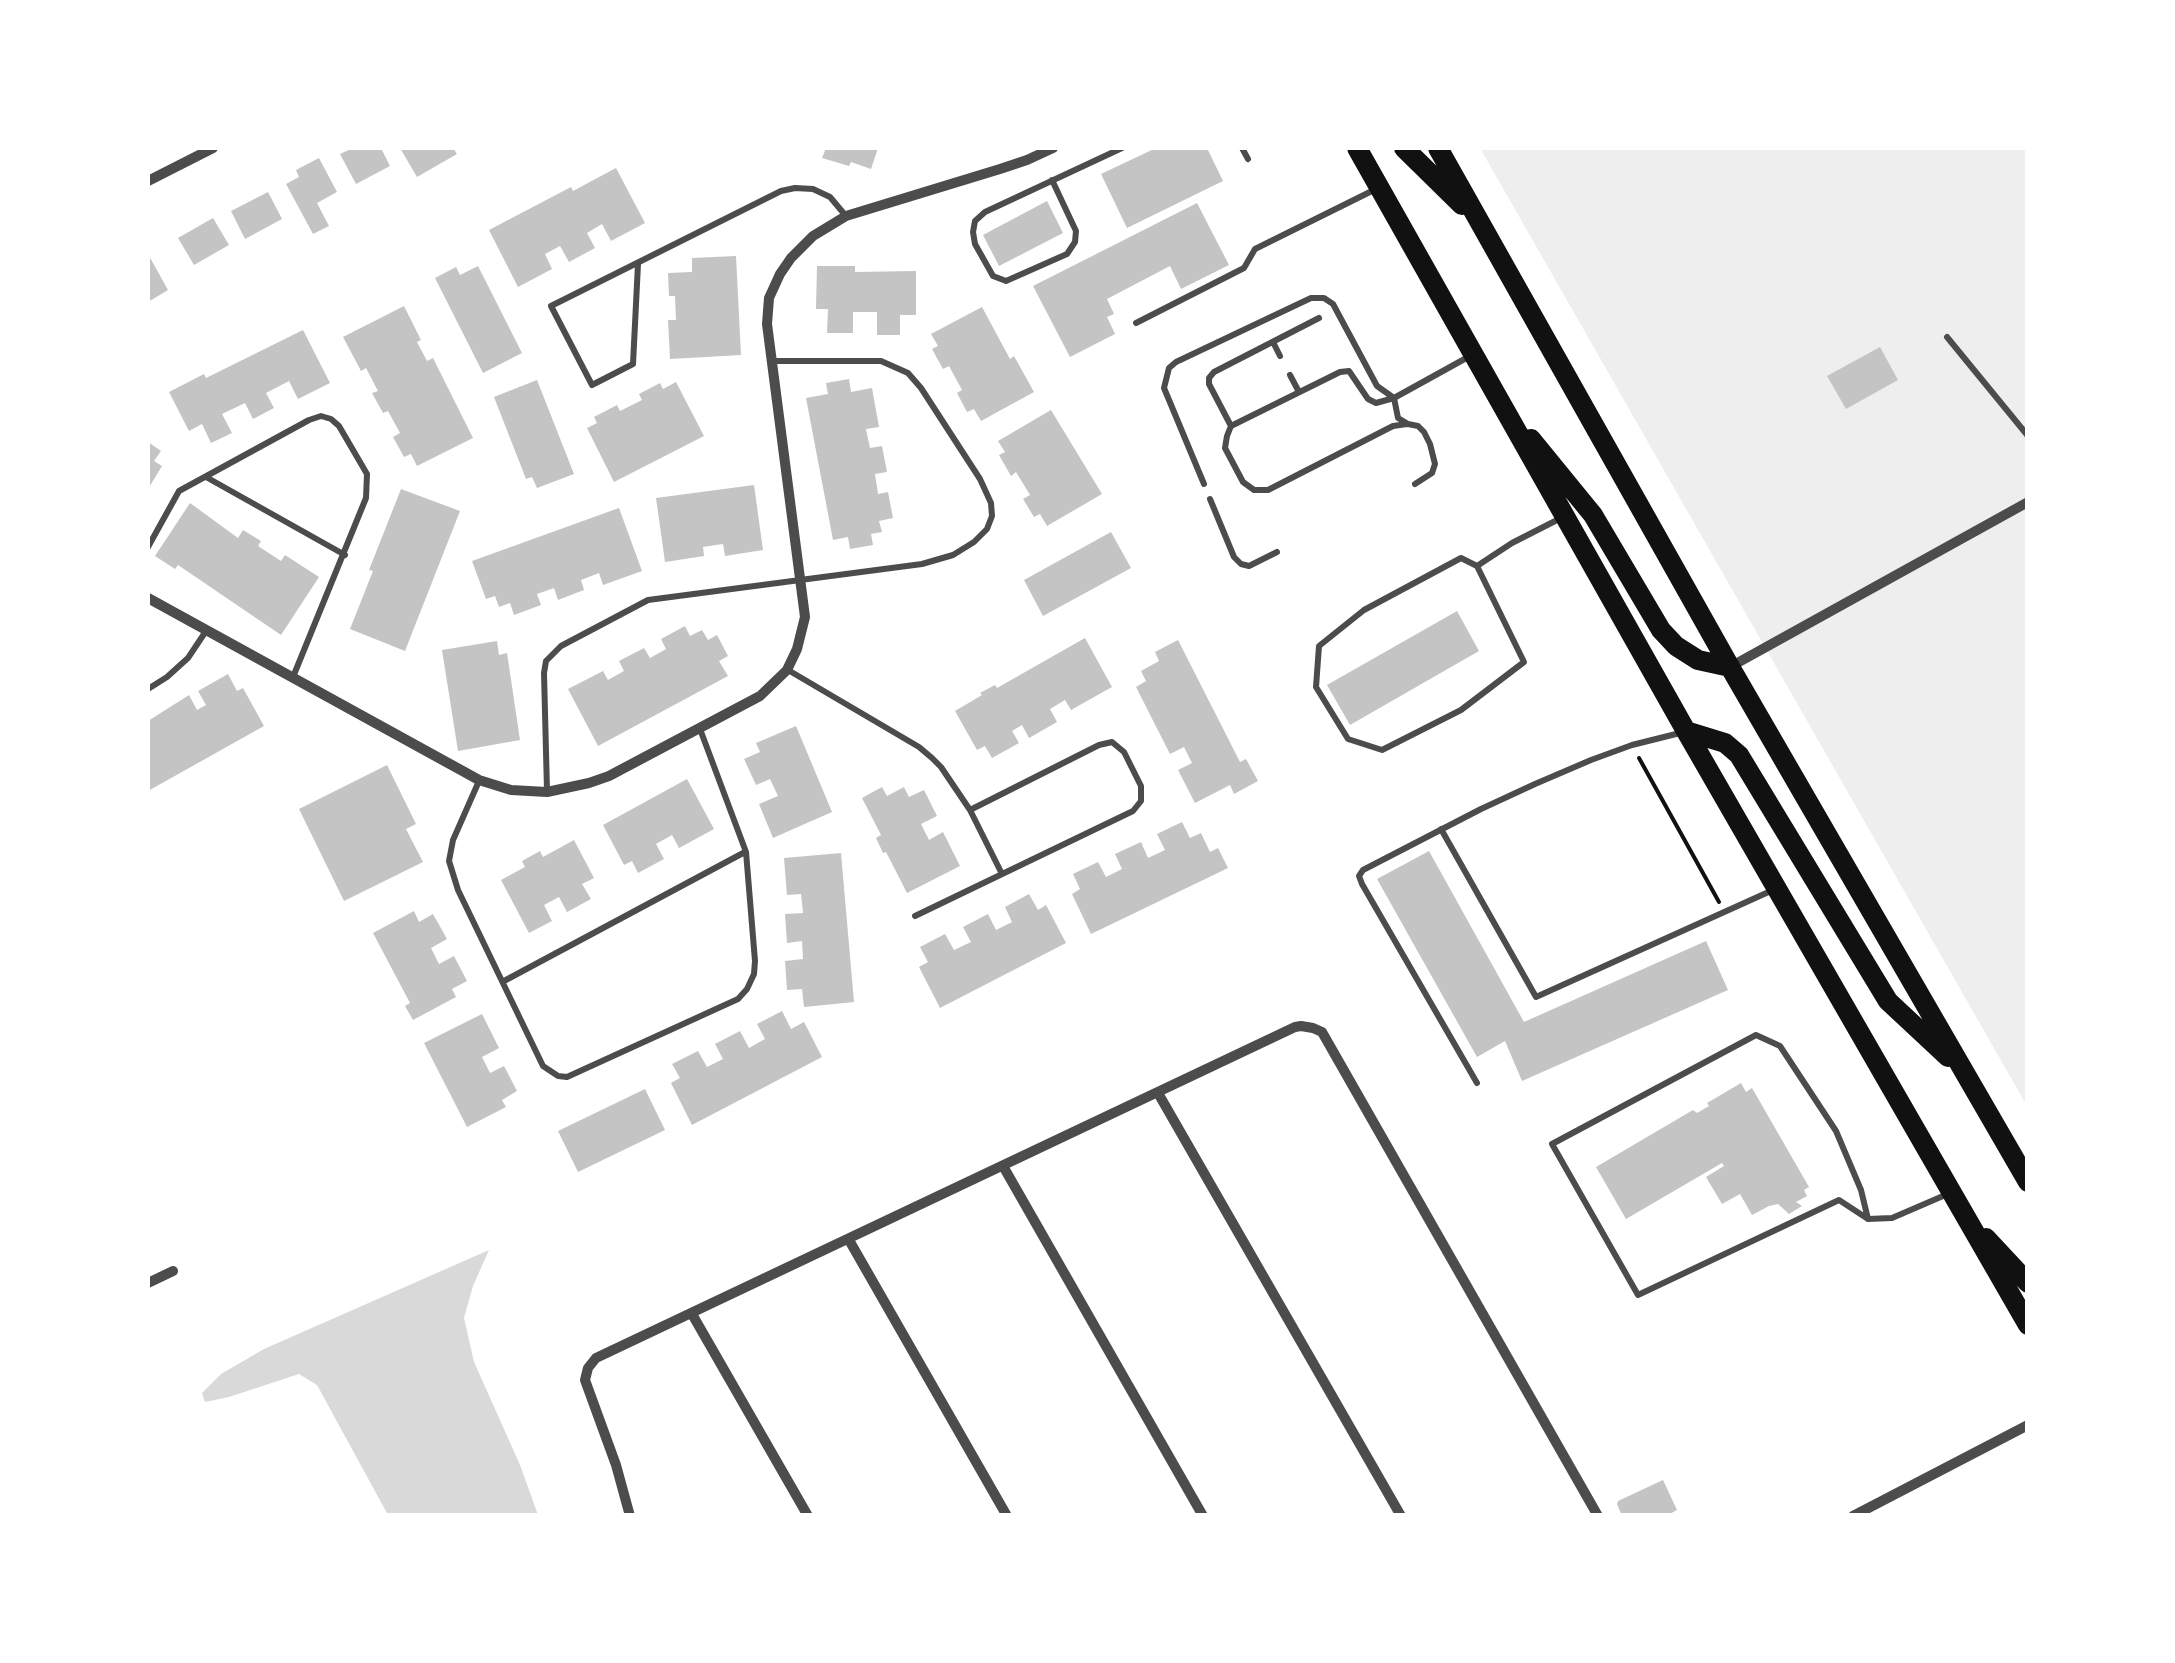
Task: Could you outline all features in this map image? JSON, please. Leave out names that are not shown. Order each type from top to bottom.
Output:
[{"type":"highway","points":[[1357,148],[2028,1325]]},
{"type":"highway","points":[[1404,148],[1481,224]]},
{"type":"highway","points":[[1438,148],[1730,667],[2028,1182]]},
{"type":"highway","points":[[1495,394],[1593,515],[1661,630],[1698,660],[1730,667]]},
{"type":"highway","points":[[1686,731],[1725,742],[1740,755],[1888,1001],[1964,1072]]},
{"type":"highway","points":[[1956,1202],[2028,1283]]},
{"type":"street","points":[[148,181],[213,148]]},
{"type":"street","points":[[148,598],[479,780],[511,790],[548,792],[609,776],[760,696],[787,670],[804,630],[806,617],[768,324],[770,298],[790,258],[813,236],[846,216],[1000,170],[1052,148]]},
{"type":"street","points":[[1730,667],[2028,502]]},
{"type":"street","points":[[630,1516],[585,1380],[596,1358],[1295,1027],[1322,1032],[1598,1516]]},
{"type":"street","points":[[1158,1093],[1401,1516]]},
{"type":"street","points":[[1003,1166],[1203,1516]]},
{"type":"street","points":[[849,1240],[1007,1516]]},
{"type":"street","points":[[148,1283],[173,1271]]},
{"type":"street","points":[[692,1314],[808,1516]]},
{"type":"street","points":[[1853,1516],[2028,1425]]},
{"type":"lane","points":[[1052,180],[1076,230],[1075,242],[1067,254],[1006,281],[992,276],[972,232],[975,220],[985,212],[1052,180],[1122,148]]},
{"type":"lane","points":[[1242,148],[1248,159]]},
{"type":"lane","points":[[1136,323],[1244,268],[1255,248],[1379,187]]},
{"type":"lane","points":[[638,264],[633,364],[592,385],[551,306],[781,191],[812,190],[830,197],[846,216]]},
{"type":"lane","points":[[1204,484],[1164,388],[1169,368],[1311,298],[1324,298],[1333,304],[1377,386],[1394,398],[1398,418],[1408,424]]},
{"type":"lane","points":[[1232,426],[1209,384],[1214,372],[1319,318]]},
{"type":"lane","points":[[1948,337],[2028,436]]},
{"type":"lane","points":[[1273,342],[1280,356]]},
{"type":"lane","points":[[1416,484],[1432,472],[1434,457],[1418,426],[1393,426],[1268,490],[1254,490],[1243,482],[1225,448],[1226,436],[1232,426],[1340,372],[1349,371],[1368,400],[1376,404],[1473,354]]},
{"type":"lane","points":[[548,792],[544,673],[546,662],[560,646],[648,600],[922,564],[953,555],[987,529],[992,503],[980,479],[908,372],[881,361],[772,361]]},
{"type":"lane","points":[[1290,375],[1299,392]]},
{"type":"lane","points":[[148,547],[179,491],[309,420],[321,416],[339,426],[366,474],[368,486],[363,510],[292,676]]},
{"type":"lane","points":[[204,477],[345,555]]},
{"type":"lane","points":[[1210,499],[1234,557],[1241,564],[1249,566],[1277,552]]},
{"type":"lane","points":[[1476,566],[1512,542],[1564,516]]},
{"type":"lane","points":[[1460,558],[1476,566],[1524,662],[1461,710],[1382,750],[1348,739],[1316,687],[1319,646],[1364,610],[1460,558]]},
{"type":"lane","points":[[148,689],[188,658],[207,631]]},
{"type":"lane","points":[[787,670],[919,747],[942,768],[970,810],[1002,874]]},
{"type":"lane","points":[[479,780],[453,840],[450,862],[458,890],[544,1066],[567,1077],[738,999],[748,989],[754,974],[746,852],[700,729]]},
{"type":"lane","points":[[1477,1083],[1360,876],[1362,870],[1534,784],[1632,746],[1686,731]]},
{"type":"lane","points":[[915,916],[1133,811],[1141,801],[1141,786],[1124,752],[1112,742],[1099,744],[970,810]]},
{"type":"lane","points":[[1441,829],[1536,997],[1776,888]]},
{"type":"lane","points":[[504,981],[746,852]]},
{"type":"lane","points":[[1868,1219],[1861,1190],[1836,1132],[1780,1046],[1756,1035],[1552,1144],[1638,1296],[1839,1200],[1868,1219],[1892,1218],[1956,1202]]},
{"type":"path","points":[[1632,746],[1724,911]]},
{"type":"shaded area","points":[[1480,148],[2027,148],[2027,1106]]},
{"type":"shaded area","points":[[489,1250],[464,1318],[474,1362],[538,1515],[388,1515],[317,1385],[299,1374],[205,1402],[202,1393],[221,1374],[264,1349]]},
{"type":"building","points":[[353,148],[381,148],[390,166],[356,184],[340,154]]},
{"type":"building","points":[[400,148],[453,148],[457,154],[417,177]]},
{"type":"building","points":[[826,148],[878,148],[871,169],[822,158]]},
{"type":"building","points":[[1156,148],[1207,148],[1223,181],[1127,228],[1101,174]]},
{"type":"building","points":[[319,158],[337,192],[317,203],[329,226],[313,234],[286,184],[299,177],[296,170]]},
{"type":"building","points":[[616,168],[645,223],[611,241],[602,224],[587,233],[595,248],[569,262],[560,246],[545,254],[552,269],[518,287],[489,230]]},
{"type":"building","points":[[268,192],[282,219],[245,239],[231,211]]},
{"type":"building","points":[[1047,201],[1063,233],[999,266],[983,235]]},
{"type":"building","points":[[1197,203],[1229,265],[1181,289],[1170,266],[1107,299],[1114,314],[1107,317],[1115,334],[1070,357],[1033,286]]},
{"type":"building","points":[[213,218],[229,245],[194,265],[178,238]]},
{"type":"building","points":[[148,254],[168,290],[148,302]]},
{"type":"building","points":[[736,256],[741,355],[670,359],[668,320],[676,320],[675,296],[669,296],[668,273],[692,272],[692,258]]},
{"type":"building","points":[[478,266],[522,353],[483,373],[435,278],[456,267],[460,275]]},
{"type":"building","points":[[817,266],[855,266],[855,272],[916,271],[916,315],[900,315],[900,335],[877,335],[877,312],[853,312],[853,333],[827,333],[828,309],[816,309]]},
{"type":"building","points":[[404,306],[421,340],[417,342],[427,361],[433,358],[473,438],[417,466],[411,454],[404,457],[393,437],[400,433],[388,411],[383,413],[372,393],[378,391],[366,368],[361,371],[343,337]]},
{"type":"building","points":[[982,307],[1010,359],[1014,356],[1034,392],[981,421],[974,409],[967,412],[957,393],[962,390],[949,366],[943,369],[932,349],[938,346],[931,334]]},
{"type":"building","points":[[303,330],[330,383],[298,399],[289,381],[266,393],[274,408],[253,419],[245,403],[222,414],[232,433],[211,443],[202,424],[189,431],[169,392]]},
{"type":"building","points":[[1880,347],[1898,380],[1846,409],[1827,376]]},
{"type":"building","points":[[849,379],[851,392],[872,388],[879,427],[866,429],[870,448],[882,446],[887,472],[875,474],[878,494],[888,492],[893,518],[879,521],[882,532],[871,534],[873,545],[850,549],[848,537],[833,540],[806,398],[828,394],[826,383]]},
{"type":"building","points":[[537,380],[574,474],[537,488],[532,477],[526,479],[494,397]]},
{"type":"building","points":[[676,382],[704,436],[614,482],[587,428],[597,423],[594,417],[617,405],[620,411],[642,400],[639,394],[660,383],[663,389]]},
{"type":"building","points":[[1051,410],[1102,494],[1047,526],[1040,514],[1034,517],[1023,499],[1030,495],[1016,472],[1011,476],[999,455],[1005,452],[998,441]]},
{"type":"building","points":[[148,442],[161,451],[154,461],[162,466],[148,489]]},
{"type":"building","points":[[754,485],[763,550],[725,556],[723,544],[703,547],[704,556],[665,562],[656,498]]},
{"type":"building","points":[[401,489],[460,511],[405,651],[350,629]]},
{"type":"building","points":[[190,503],[238,538],[243,530],[281,561],[285,555],[319,577],[281,635],[178,565],[175,569],[155,556]]},
{"type":"building","points":[[619,508],[642,571],[603,585],[599,573],[581,580],[584,590],[558,600],[554,588],[537,594],[541,605],[514,615],[510,603],[499,607],[495,596],[486,599],[472,561]]},
{"type":"building","points":[[1111,532],[1131,568],[1043,616],[1024,580]]},
{"type":"building","points":[[1457,611],[1479,651],[1350,725],[1327,685]]},
{"type":"building","points":[[685,626],[690,636],[702,630],[708,640],[717,635],[728,656],[719,661],[728,676],[598,746],[568,689],[603,671],[608,680],[624,671],[619,661],[644,648],[650,658],[666,649],[661,639]]},
{"type":"building","points":[[1085,638],[1112,687],[1071,710],[1065,700],[1050,709],[1057,722],[1029,738],[1022,725],[1012,731],[1019,743],[992,758],[985,746],[977,750],[955,711],[980,693],[995,685],[997,688]]},
{"type":"building","points":[[1178,640],[1240,762],[1246,759],[1258,781],[1234,794],[1230,785],[1195,803],[1178,770],[1192,763],[1184,747],[1170,754],[1136,687],[1146,681],[1141,671],[1159,661],[1155,652]]},
{"type":"building","points":[[497,641],[499,655],[507,653],[520,740],[458,751],[442,650]]},
{"type":"building","points":[[228,674],[237,691],[243,688],[264,726],[148,791],[148,721],[189,695],[197,710],[206,705],[198,691]]},
{"type":"building","points":[[796,726],[832,812],[773,838],[759,804],[778,796],[770,779],[756,785],[744,759],[760,752],[756,743]]},
{"type":"building","points":[[387,765],[416,824],[406,829],[423,862],[344,901],[299,809]]},
{"type":"building","points":[[687,779],[714,829],[679,848],[672,835],[656,844],[664,859],[638,873],[632,861],[624,865],[603,825]]},
{"type":"building","points":[[882,787],[887,796],[904,787],[909,797],[924,790],[937,816],[921,824],[929,840],[943,832],[960,866],[907,893],[886,852],[883,853],[876,838],[881,835],[862,798]]},
{"type":"building","points":[[1182,822],[1190,838],[1201,833],[1210,852],[1218,848],[1228,868],[1091,934],[1072,894],[1080,889],[1073,874],[1098,862],[1106,877],[1122,869],[1115,854],[1141,842],[1148,858],[1165,850],[1157,834]]},
{"type":"building","points":[[574,840],[594,878],[582,884],[591,899],[567,912],[559,897],[544,905],[552,921],[529,933],[501,880],[525,867],[522,861],[540,851],[543,857]]},
{"type":"building","points":[[1429,851],[1524,1022],[1706,941],[1728,990],[1522,1081],[1505,1041],[1477,1057],[1377,879]]},
{"type":"building","points":[[841,853],[854,1002],[804,1007],[802,989],[787,990],[785,961],[803,959],[802,941],[787,943],[785,914],[803,913],[801,894],[787,895],[784,858]]},
{"type":"building","points":[[1029,894],[1038,910],[1046,905],[1066,943],[940,1008],[919,967],[928,962],[920,947],[945,934],[954,950],[971,942],[963,927],[988,914],[996,930],[1012,922],[1005,907]]},
{"type":"building","points":[[414,911],[419,922],[433,914],[447,939],[431,948],[439,964],[454,956],[467,981],[452,989],[456,997],[413,1020],[405,1006],[410,1003],[373,933]]},
{"type":"building","points":[[782,1011],[791,1029],[804,1022],[822,1057],[692,1125],[671,1083],[680,1078],[672,1064],[698,1051],[707,1067],[723,1059],[715,1044],[740,1031],[749,1048],[765,1039],[757,1024]]},
{"type":"building","points":[[482,1014],[499,1048],[482,1057],[490,1073],[504,1066],[517,1091],[502,1100],[506,1107],[467,1127],[424,1043]]},
{"type":"building","points":[[1741,1083],[1746,1092],[1752,1088],[1809,1187],[1804,1190],[1807,1196],[1796,1202],[1802,1206],[1789,1214],[1778,1204],[1752,1215],[1740,1194],[1722,1204],[1706,1177],[1724,1166],[1722,1163],[1626,1219],[1596,1167],[1693,1110],[1697,1113]]},
{"type":"building","points":[[645,1089],[665,1130],[578,1172],[558,1131]]},
{"type":"building","points":[[1663,1480],[1677,1510],[1666,1516],[1622,1516],[1618,1501]]}]
